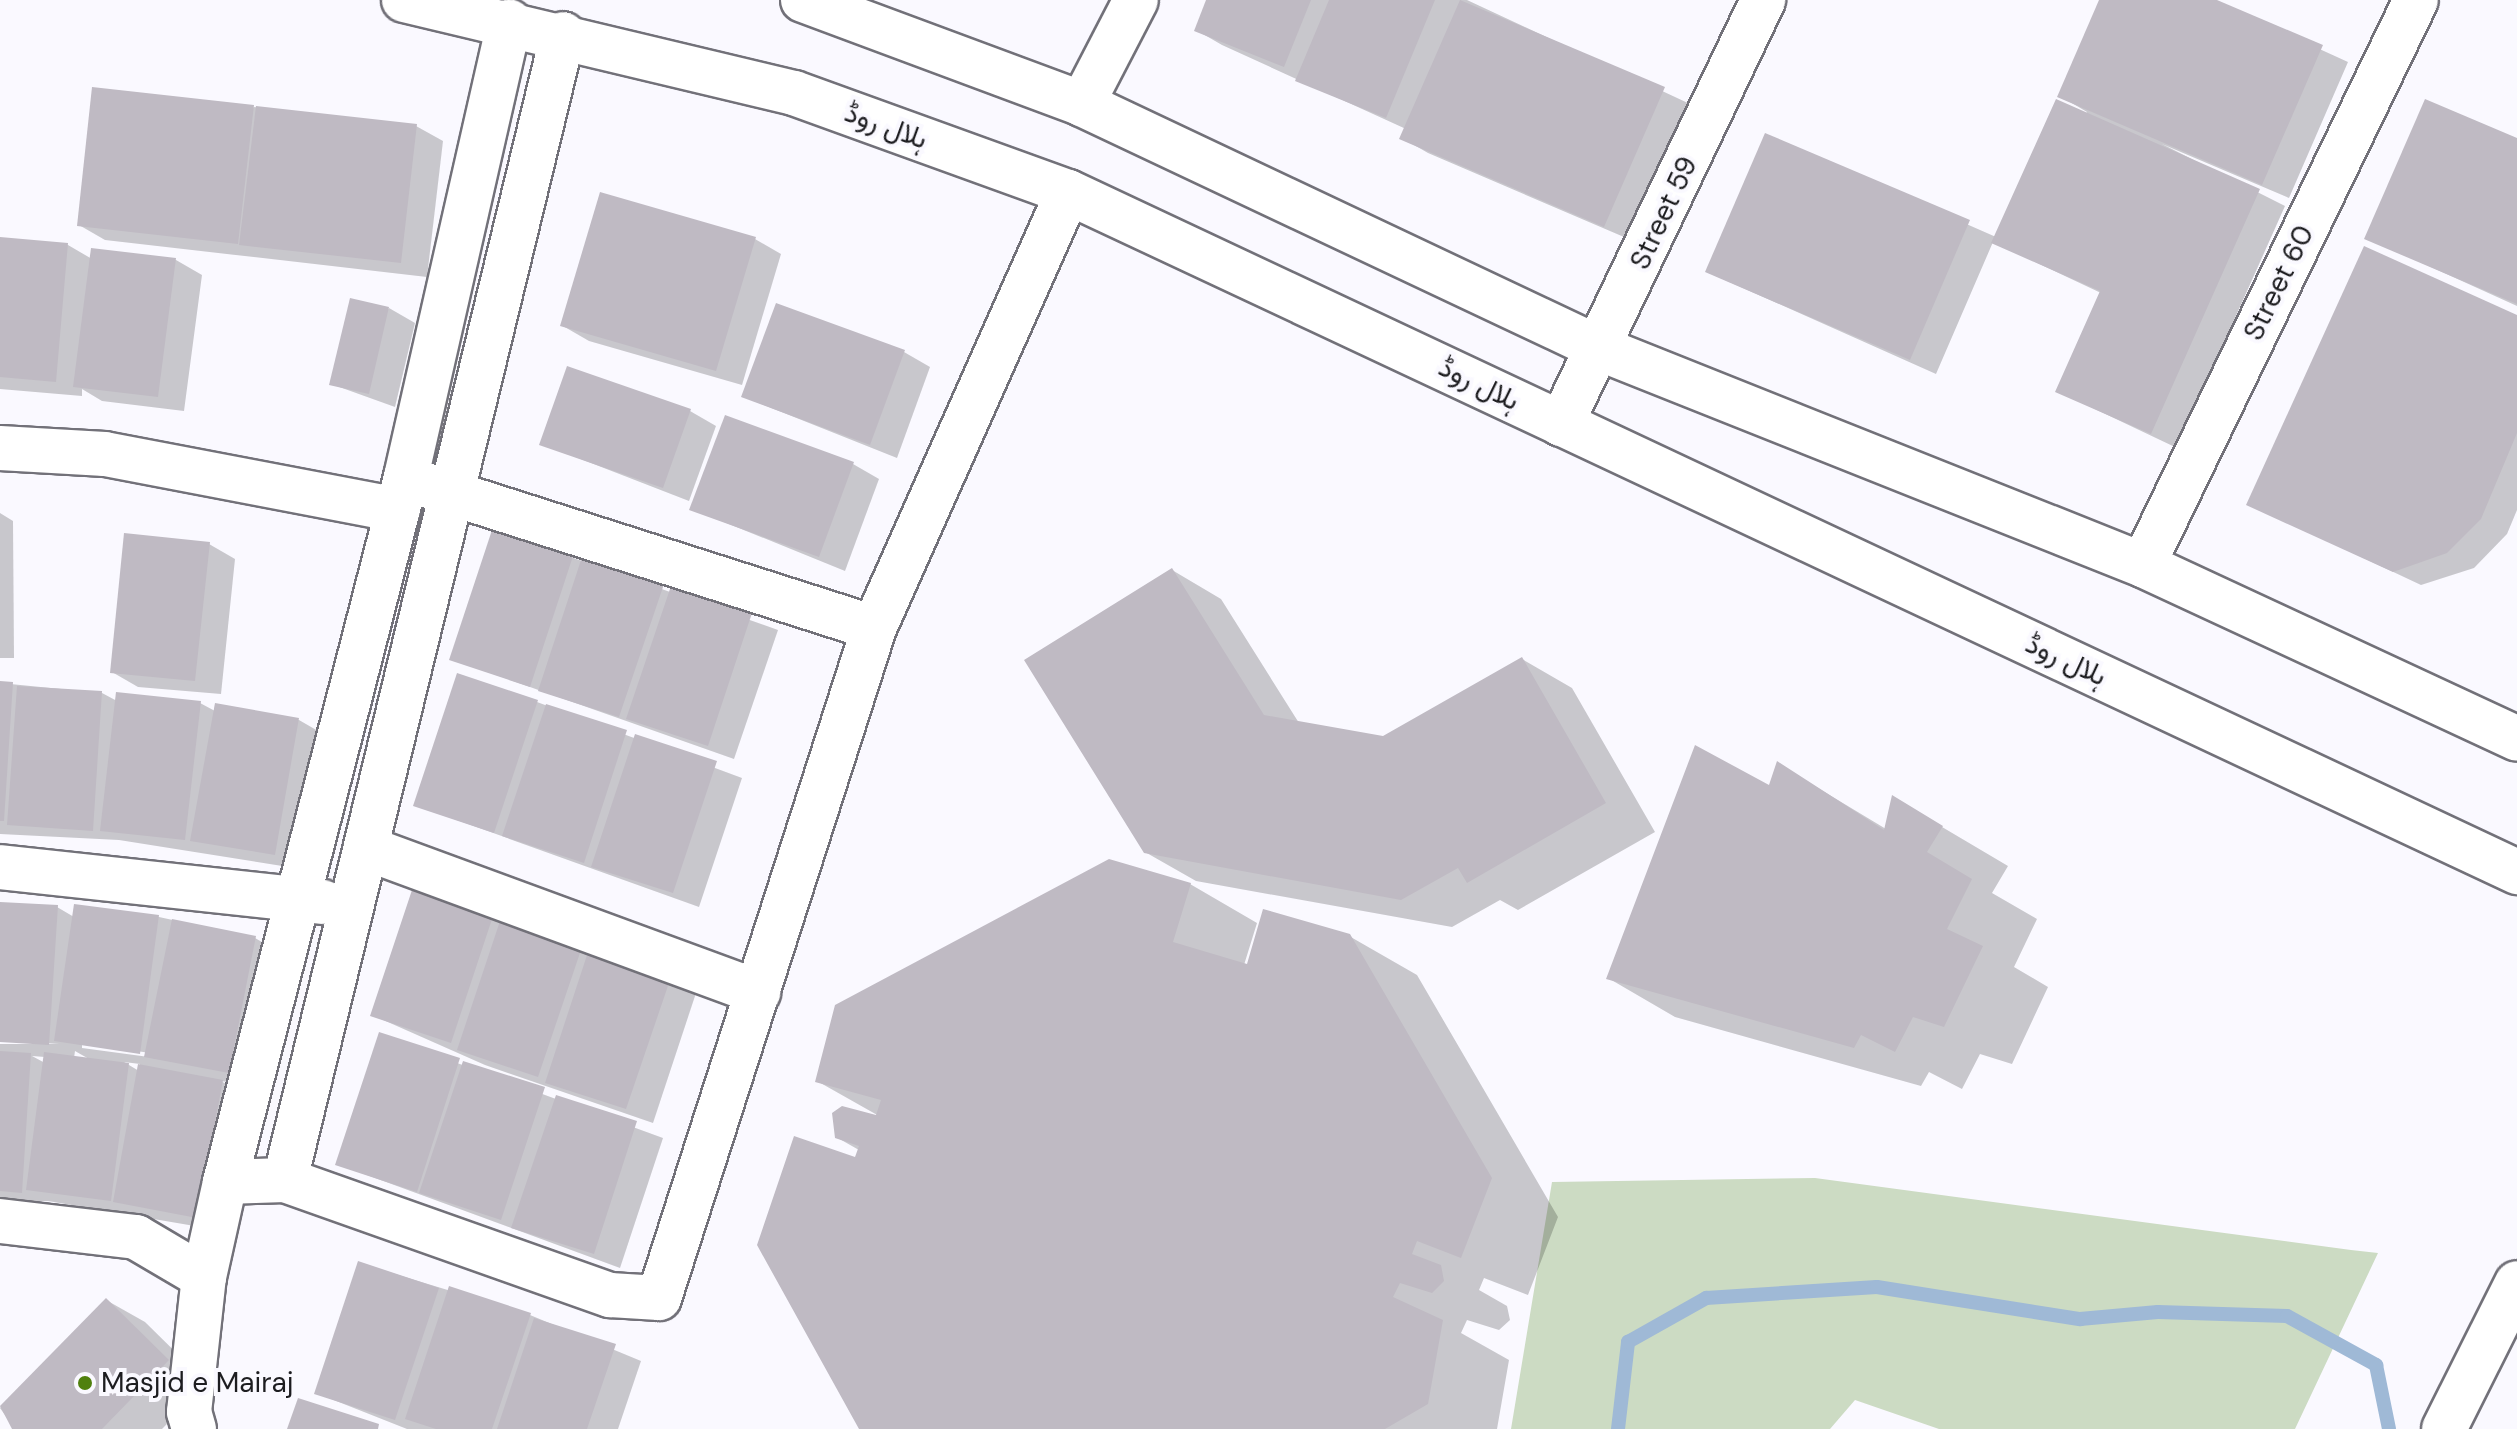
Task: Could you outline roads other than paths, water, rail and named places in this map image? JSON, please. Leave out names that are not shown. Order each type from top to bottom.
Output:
[{"type":"street","name":"ہلال روڈ","points":[[404,0],[563,34],[794,93],[1068,192],[2517,872]]},
{"type":"street","points":[[803,0],[1082,104],[1601,349],[2143,565],[2517,739]]},
{"type":"street","points":[[1082,104],[1136,0]]},
{"type":"street","name":"Street 59","points":[[1561,424],[1601,349],[1763,0]]},
{"type":"street","name":"Street 60","points":[[2143,565],[2416,0]]},
{"type":"street","points":[[194,1429],[189,1412],[204,1277],[225,1182],[295,897],[402,493],[509,22]]},
{"type":"street","points":[[285,1180],[563,34]]},
{"type":"street","points":[[225,1182],[285,1180],[610,1295],[659,1298],[874,628],[1068,192]]},
{"type":"street","points":[[0,448],[105,454],[402,493],[450,495],[874,628]]},
{"type":"street","points":[[366,848],[758,992]]},
{"type":"street","points":[[0,867],[295,897],[351,908]]},
{"type":"street","points":[[0,1221],[136,1237],[204,1277]]},
{"type":"street","points":[[2449,1416],[2517,1283]]},
{"type":"waterway","points":[[1618,1429],[1628,1342],[1706,1298],[1877,1287],[2080,1319],[2158,1312],[2287,1316],[2376,1365],[2389,1429]]},
{"type":"place","name":"Masjid e Mairaj","points":[[85,1383]]}]
